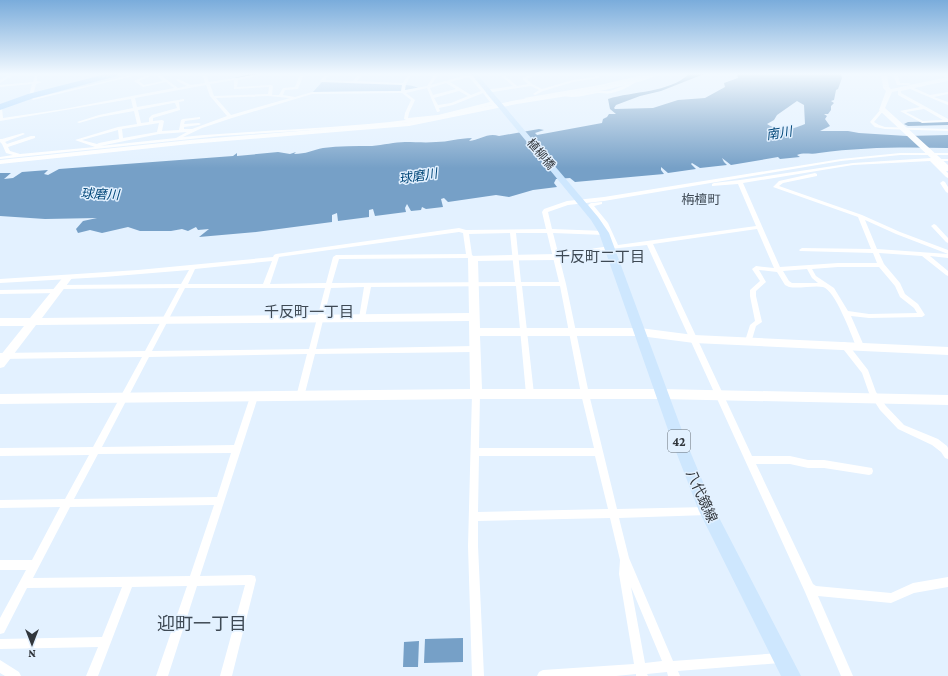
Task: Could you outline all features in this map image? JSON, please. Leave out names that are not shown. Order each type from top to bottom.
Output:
[{"type":"main road","name":"植柳橋","points":[[498,106],[580,201]]},
{"type":"main road","name":"八代鏡線","points":[[580,201],[595,219],[613,248],[661,394],[707,511],[791,676]]},
{"type":"street","points":[[0,108],[0,119],[79,106]]},
{"type":"street","points":[[79,122],[99,116],[151,106]]},
{"type":"street","points":[[151,123],[151,118],[154,116],[179,109],[178,106]]},
{"type":"street","points":[[220,106],[230,117]]},
{"type":"street","points":[[159,133],[162,121],[92,134],[77,140],[98,146],[97,147],[145,146],[172,140],[230,117],[269,106]]},
{"type":"street","points":[[410,106],[406,113],[406,119],[419,120]]},
{"type":"street","points":[[441,116],[436,107],[444,106]]},
{"type":"street","points":[[0,158],[219,135],[376,125],[419,120],[495,106]]},
{"type":"street","points":[[0,162],[145,146],[388,126],[442,118],[496,106]]},
{"type":"street","points":[[883,106],[882,110],[872,122],[873,124],[885,128],[907,130],[948,130]]},
{"type":"street","points":[[920,106],[947,121]]},
{"type":"street","points":[[135,108],[139,125]]},
{"type":"street","points":[[924,108],[902,111],[922,122],[947,121]]},
{"type":"street","points":[[882,110],[907,130],[932,156],[948,176]]},
{"type":"street","points":[[441,116],[461,114]]},
{"type":"street","points":[[181,128],[183,120],[186,117],[198,118]]},
{"type":"street","points":[[98,146],[199,124]]},
{"type":"street","points":[[120,128],[122,140]]},
{"type":"street","points":[[181,128],[195,130]]},
{"type":"street","points":[[2,145],[23,134]]},
{"type":"street","points":[[2,145],[33,137]]},
{"type":"street","points":[[186,139],[216,140]]},
{"type":"street","points":[[2,145],[8,152],[18,155],[57,156]]},
{"type":"street","points":[[672,671],[624,558],[612,514],[585,394],[563,284],[545,212],[546,210],[567,203],[604,199],[841,160],[900,154],[932,156],[947,159]]},
{"type":"street","points":[[613,248],[605,223],[591,205],[623,198],[704,186],[775,178],[826,168],[932,156],[948,169]]},
{"type":"street","points":[[841,166],[860,167],[919,163]]},
{"type":"street","points":[[773,193],[774,188],[781,182],[825,173],[826,168]]},
{"type":"street","points":[[775,178],[789,181]]},
{"type":"street","points":[[775,178],[776,187]]},
{"type":"street","points":[[704,186],[719,180],[740,182]]},
{"type":"street","points":[[740,182],[779,269],[787,283],[791,285],[828,285]]},
{"type":"street","points":[[943,184],[948,191]]},
{"type":"street","points":[[776,187],[860,216],[898,233],[948,252]]},
{"type":"street","points":[[846,313],[869,316],[922,315],[916,306],[902,295],[898,284],[882,265],[869,239],[860,216]]},
{"type":"street","points":[[934,226],[948,241]]},
{"type":"street","points":[[336,257],[556,257],[649,242],[760,227]]},
{"type":"street","points":[[266,286],[276,256],[333,250],[458,230],[466,232],[550,231],[604,233]]},
{"type":"street","points":[[466,232],[471,257],[473,284],[476,394],[473,546],[478,676]]},
{"type":"street","points":[[513,232],[530,394]]},
{"type":"street","points":[[649,242],[809,588],[847,676]]},
{"type":"street","points":[[300,397],[336,257],[333,250]]},
{"type":"street","points":[[802,250],[948,256]]},
{"type":"street","points":[[925,255],[948,274]]},
{"type":"street","points":[[0,281],[67,278],[193,268],[276,259]]},
{"type":"street","points":[[749,341],[753,325],[759,322],[753,290],[763,282],[755,269],[779,269],[789,267],[809,268],[838,265],[882,265]]},
{"type":"street","points":[[0,629],[185,286],[193,268]]},
{"type":"street","points":[[809,268],[814,277],[828,285],[832,290],[846,313],[860,346]]},
{"type":"street","points":[[2,359],[67,278]]},
{"type":"street","points":[[0,292],[185,286],[563,284]]},
{"type":"street","points":[[362,318],[368,285]]},
{"type":"street","points":[[0,322],[473,317]]},
{"type":"street","points":[[474,332],[640,332],[694,339],[948,351]]},
{"type":"street","points":[[844,345],[865,372],[877,399],[901,427],[935,442],[947,450]]},
{"type":"street","points":[[2,359],[148,354],[474,349]]},
{"type":"street","points":[[0,400],[476,394],[661,394],[948,400]]},
{"type":"street","points":[[162,676],[254,397]]},
{"type":"street","points":[[0,452],[237,448]]},
{"type":"street","points":[[474,452],[598,452]]},
{"type":"street","points":[[750,460],[790,460],[808,464],[824,464],[868,471]]},
{"type":"street","points":[[0,504],[220,501]]},
{"type":"street","points":[[474,517],[707,511]]},
{"type":"street","points":[[624,558],[624,574],[641,672]]},
{"type":"street","points":[[0,565],[34,565]]},
{"type":"street","points":[[24,583],[251,580],[226,676]]},
{"type":"street","points":[[92,676],[129,582]]},
{"type":"street","points":[[809,588],[861,596],[892,598],[913,588],[948,582]]},
{"type":"street","points":[[773,640],[785,646],[801,676]]},
{"type":"street","points":[[0,644],[105,642]]},
{"type":"street","points":[[543,676],[672,671],[783,658]]},
{"type":"street","points":[[0,666],[15,676]]},
{"type":"water","points":[[609,106],[616,106],[615,109],[653,108],[661,106],[791,106],[767,124],[777,129],[786,130],[805,124],[804,106],[831,106],[831,110],[828,114],[824,114],[827,116],[825,119],[830,126],[820,131],[848,131],[907,136],[948,135],[948,148],[900,148],[835,151],[797,155],[800,157],[780,159],[778,157],[731,165],[722,158],[727,165],[700,168],[692,163],[691,164],[696,169],[668,173],[661,167],[664,174],[575,182],[570,178],[556,179],[554,183],[557,187],[533,190],[509,197],[496,195],[448,202],[444,198],[441,199],[443,207],[426,209],[422,207],[421,210],[411,211],[407,204],[405,208],[406,212],[375,216],[373,209],[369,210],[369,217],[338,221],[337,213],[332,215],[332,222],[256,232],[199,237],[209,229],[198,230],[196,227],[188,231],[182,229],[171,231],[140,231],[128,227],[102,233],[90,230],[78,233],[76,229],[83,221],[97,218],[45,219],[0,216],[0,173],[11,173],[4,179],[13,178],[22,172],[48,170],[44,174],[48,175],[59,169],[233,156],[237,153],[237,156],[278,152],[290,154],[296,152],[294,154],[298,154],[329,147],[372,146],[401,142],[440,142],[472,138],[469,141],[491,135],[499,136],[539,129],[544,130],[535,133],[537,135],[602,123],[603,119],[609,114],[616,114],[610,109]]},
{"type":"water","points":[[463,638],[463,662],[424,663],[425,639]]},
{"type":"water","points":[[419,641],[418,667],[403,667],[404,642]]},
{"type":"waterway","points":[[908,124],[948,123]]},
{"type":"district","name":"栴檀町","points":[[701,199]]},
{"type":"district","name":"千反町二丁目","points":[[600,257]]},
{"type":"district","name":"千反町一丁目","points":[[309,312]]},
{"type":"district","name":"迎町一丁目","points":[[202,624]]},
{"type":"water label","name":"南川","points":[[779,133]]},
{"type":"water label","name":"球磨川","points":[[418,176]]},
{"type":"water label","name":"球磨川","points":[[100,194]]}]
